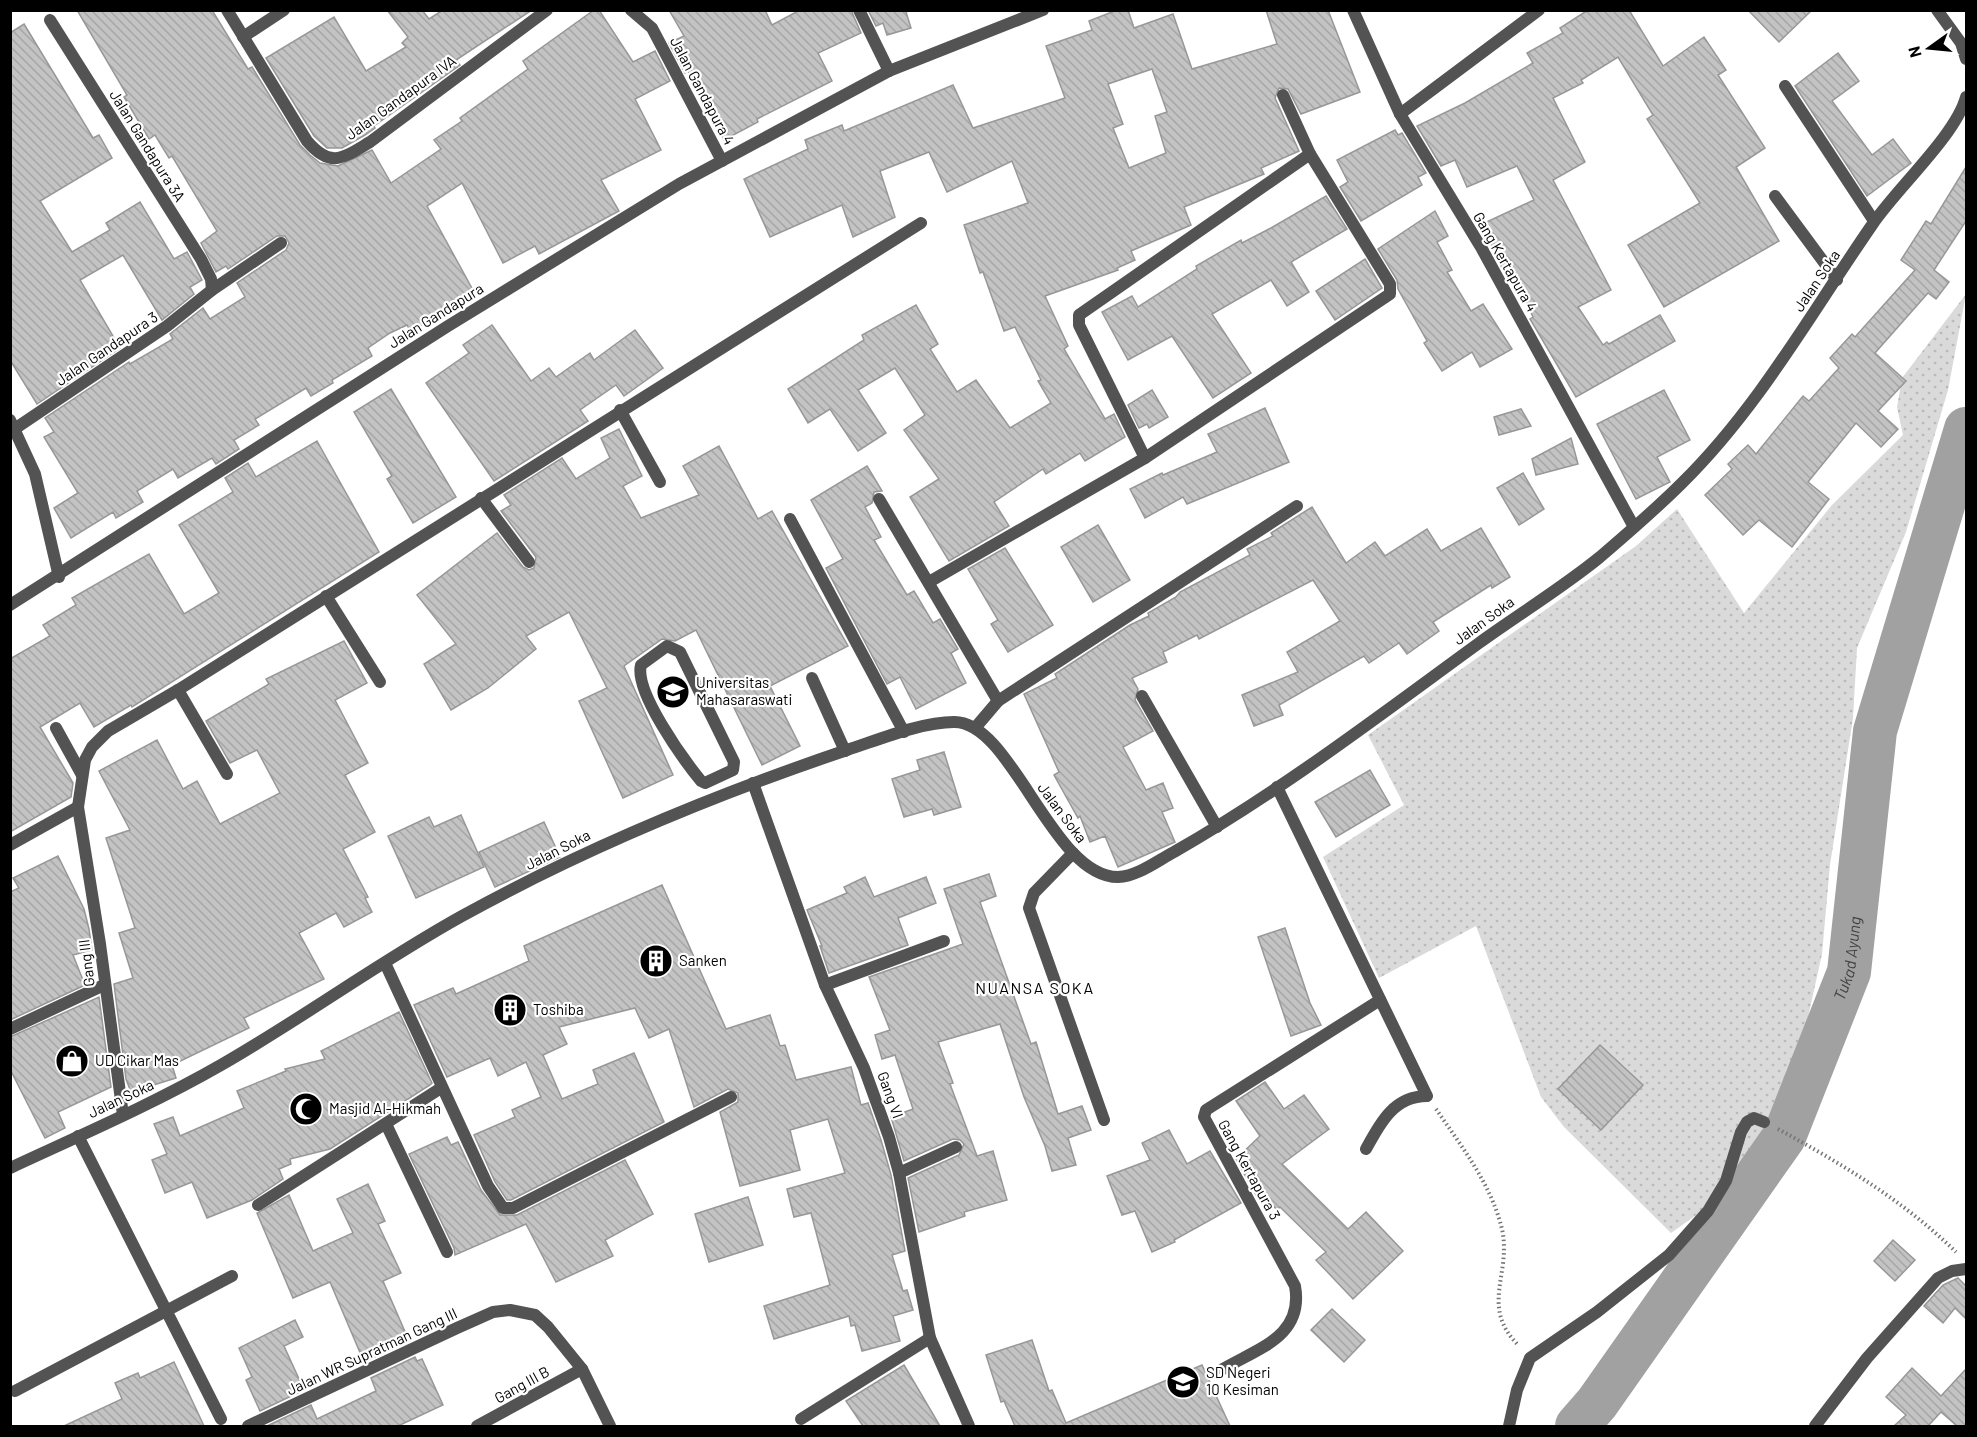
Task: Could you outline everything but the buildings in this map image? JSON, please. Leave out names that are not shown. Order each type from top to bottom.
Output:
[{"type":"street","name":"Jalan Gandapura IVA","points":[[227,10],[307,141],[319,154],[338,159],[370,142],[547,10]]},
{"type":"street","points":[[243,37],[284,10]]},
{"type":"street","name":"Jalan Gandapura 4","points":[[631,10],[652,28],[722,161]]},
{"type":"street","points":[[859,10],[889,71]]},
{"type":"street","name":"Jalan Gandapura","points":[[10,605],[59,577],[448,326],[722,161],[889,71],[1043,10]]},
{"type":"street","name":"Gang Kertapura 4","points":[[1353,10],[1400,114],[1482,249],[1634,527]]},
{"type":"street","points":[[1400,114],[1539,10]]},
{"type":"street","points":[[1937,10],[1961,43],[1966,59]]},
{"type":"street","name":"Jalan Gandapura 3A","points":[[50,20],[201,260],[211,279],[212,290]]},
{"type":"street","points":[[1785,86],[1874,221]]},
{"type":"street","points":[[929,582],[1145,458],[1390,294],[1390,284],[1310,154],[1283,95]]},
{"type":"street","name":"Jalan Soka","points":[[10,1168],[123,1115],[221,1065],[459,918],[622,835],[753,783],[904,732],[955,721],[975,728],[992,744],[1073,854],[1100,874],[1129,875],[1217,827],[1277,787],[1594,561],[1681,484],[1735,427],[1837,280],[1874,221],[1964,108],[1966,97]]},
{"type":"street","points":[[1145,458],[1079,325],[1079,315],[1310,154]]},
{"type":"street","points":[[1775,196],[1837,280]]},
{"type":"street","name":"Gang III","points":[[123,1115],[100,944],[78,807],[85,760],[92,747],[108,732],[921,223]]},
{"type":"street","name":"Jalan Gandapura 3","points":[[59,577],[35,474],[12,427],[167,326],[212,290],[281,243]]},
{"type":"street","points":[[620,411],[660,482]]},
{"type":"street","points":[[481,498],[529,562]]},
{"type":"street","points":[[879,499],[998,700]]},
{"type":"street","points":[[975,728],[998,700],[1297,506]]},
{"type":"street","points":[[790,519],[904,732]]},
{"type":"street","points":[[326,596],[380,682]]},
{"type":"street","points":[[667,646],[680,652],[734,762],[733,770],[723,777],[705,783],[701,781],[670,739],[641,682],[641,665],[667,646]]},
{"type":"street","points":[[812,678],[845,751]]},
{"type":"street","points":[[178,690],[226,774]]},
{"type":"street","points":[[1142,696],[1217,827]]},
{"type":"street","points":[[56,728],[82,775]]},
{"type":"street","points":[[723,777],[728,793]]},
{"type":"street","name":"Gang VI","points":[[753,783],[825,985],[864,1068],[889,1137],[899,1173],[930,1338],[968,1426]]},
{"type":"street","points":[[1277,787],[1427,1096],[1413,1096],[1396,1106],[1380,1123],[1366,1149]]},
{"type":"street","points":[[10,845],[78,807]]},
{"type":"street","points":[[1073,854],[1034,893],[1029,908],[1104,1120]]},
{"type":"street","points":[[825,985],[944,941]]},
{"type":"street","points":[[385,963],[441,1088],[457,1115],[496,1201],[503,1208],[513,1208],[731,1097]]},
{"type":"street","points":[[10,1029],[104,985]]},
{"type":"street","name":"Gang Kertapura 3","points":[[1223,1369],[1283,1333],[1296,1317],[1298,1301],[1295,1286],[1204,1117],[1206,1110],[1380,1000]]},
{"type":"street","points":[[258,1205],[441,1088]]},
{"type":"street","points":[[1509,1426],[1517,1390],[1530,1358],[1597,1312],[1670,1255],[1708,1211],[1726,1181],[1747,1122],[1754,1118],[1764,1122]]},
{"type":"street","points":[[386,1124],[447,1252]]},
{"type":"street","points":[[78,1136],[221,1419]]},
{"type":"street","points":[[899,1173],[956,1147]]},
{"type":"street","points":[[1815,1426],[1867,1358],[1938,1278],[1952,1271],[1966,1269]]},
{"type":"street","points":[[15,1391],[232,1276]]},
{"type":"street","name":"Jalan WR Supratman Gang III","points":[[248,1426],[265,1423],[493,1312],[510,1310],[535,1315],[582,1369]]},
{"type":"street","points":[[801,1419],[930,1338]]},
{"type":"street","points":[[582,1369],[610,1425]]},
{"type":"street","name":"Gang III B","points":[[477,1426],[582,1369]]},
{"type":"path","points":[[1427,1096],[1487,1187],[1502,1230],[1504,1254],[1497,1308],[1502,1324],[1530,1358]]},
{"type":"path","points":[[1764,1122],[1835,1160],[1898,1202],[1959,1256]]},
{"type":"shaded area","points":[[1966,294],[1948,390],[1906,532],[1857,648],[1853,718],[1830,865],[1822,954],[1797,1067],[1761,1135],[1699,1213],[1671,1233],[1564,1127],[1541,1097],[1476,926],[1379,978],[1323,857],[1404,805],[1368,735],[1636,546],[1677,509],[1744,613],[1832,505],[1903,435],[1897,407],[1902,378]]},
{"type":"waterway","name":"Tukad Ayung","points":[[1577,1426],[1597,1403],[1784,1137],[1849,972],[1875,731],[1966,429]]},
{"type":"place","name":"Universitas Mahasaraswati","points":[[673,692]]},
{"type":"place","name":"Sanken","points":[[656,961]]},
{"type":"place","name":"Toshiba","points":[[510,1010]]},
{"type":"place","name":"UD Cikar Mas","points":[[72,1061]]},
{"type":"place","name":"Masjid Al-Hikmah","points":[[306,1109]]},
{"type":"place","name":"SD Negeri 10 Kesiman","points":[[1183,1382]]},
{"type":"district","name":"NUANSA SOKA","points":[[1035,988]]}]
